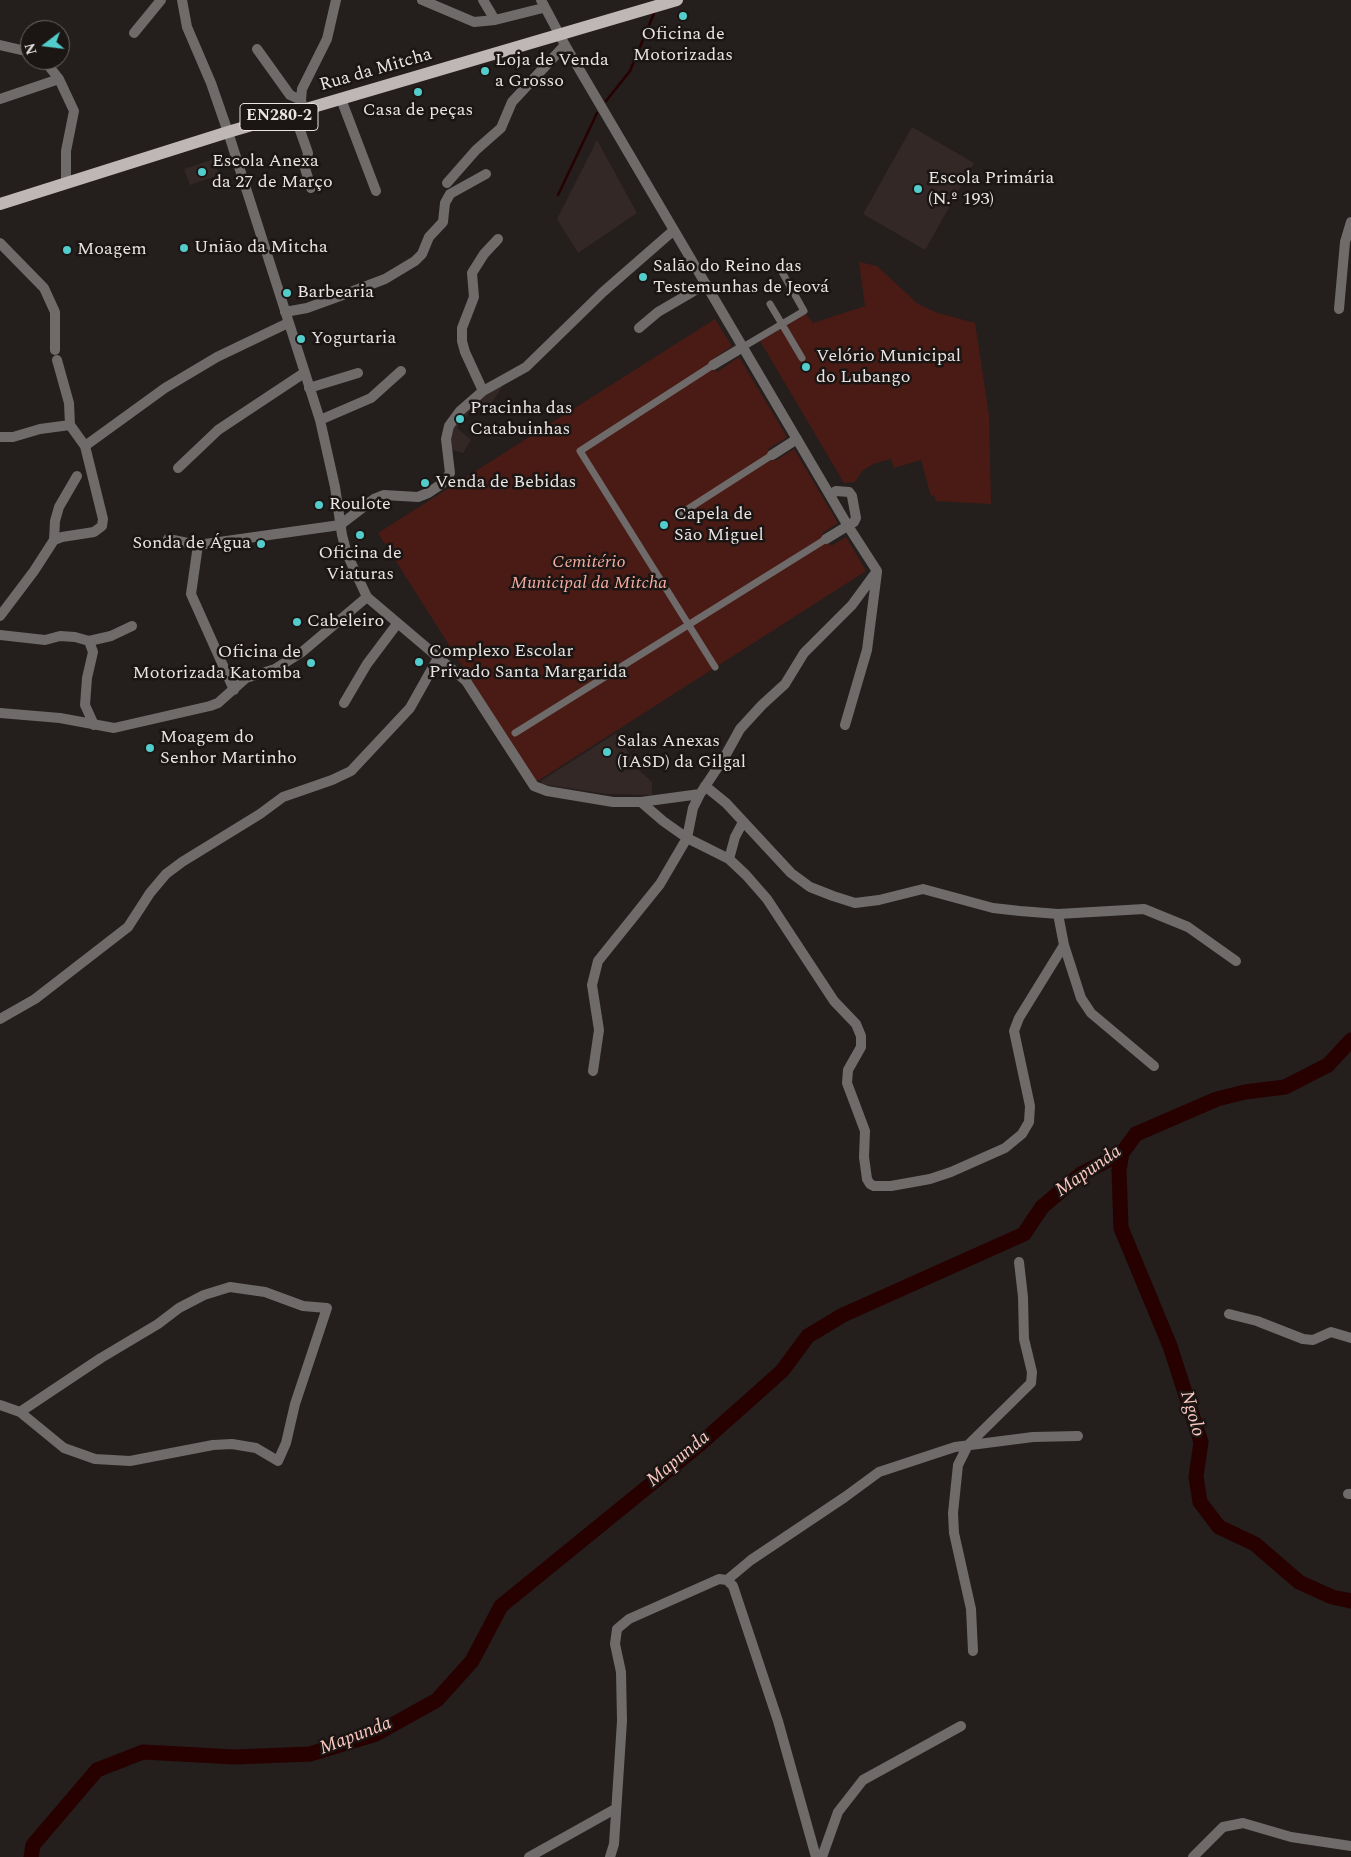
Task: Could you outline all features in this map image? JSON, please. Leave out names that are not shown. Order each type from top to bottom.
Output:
[{"type":"main road","name":"Rua da Mitcha","points":[[0,204],[299,108],[341,99],[562,40],[671,2]]},
{"type":"street","points":[[134,33],[161,0]]},
{"type":"street","points":[[182,0],[187,27],[211,82],[228,132],[320,420],[347,554],[368,597],[397,624],[466,681],[534,786],[546,791],[613,802],[641,802],[702,790],[743,822],[792,872],[810,887],[854,902],[879,900],[923,889],[993,908],[1058,914],[1144,909],[1188,927],[1236,960]]},
{"type":"street","points":[[310,188],[305,168],[308,153],[299,108],[302,89],[327,40],[336,0]]},
{"type":"street","points":[[422,0],[474,22],[495,20],[542,4],[796,439],[877,571],[867,650],[845,725]]},
{"type":"street","points":[[483,0],[495,20]]},
{"type":"street","points":[[447,183],[476,150],[501,128],[512,102],[562,40]]},
{"type":"street","points":[[0,45],[20,50]]},
{"type":"street","points":[[257,49],[299,108]]},
{"type":"street","points":[[52,70],[60,79],[74,111],[66,151],[66,183]]},
{"type":"street","points":[[0,99],[60,79]]},
{"type":"street","points":[[341,99],[376,191]]},
{"type":"street","points":[[85,446],[187,375],[218,356],[307,308],[385,279],[415,261],[422,254],[429,237],[443,222],[445,203],[450,194],[486,174]]},
{"type":"street","points":[[1339,309],[1345,242],[1351,222]]},
{"type":"street","points":[[168,539],[198,545],[340,525],[374,499],[390,494],[418,497],[443,483],[450,473],[446,439],[449,426],[460,411],[483,391],[526,367],[603,292],[674,230]]},
{"type":"street","points":[[483,391],[465,352],[462,341],[462,328],[474,297],[472,273],[484,254],[498,239]]},
{"type":"street","points":[[0,243],[44,288],[55,312],[56,355],[69,403],[70,425],[85,446],[103,519],[102,526],[94,532],[54,540]]},
{"type":"street","points":[[715,668],[580,451],[713,365],[804,311],[782,272]]},
{"type":"street","points":[[639,328],[658,312],[706,284]]},
{"type":"street","points":[[770,304],[802,358]]},
{"type":"street","points":[[320,420],[371,398],[401,371]]},
{"type":"street","points":[[178,468],[218,430],[304,373]]},
{"type":"street","points":[[309,388],[358,373]]},
{"type":"street","points":[[0,438],[13,437],[40,429],[70,425]]},
{"type":"street","points":[[677,516],[796,439]]},
{"type":"street","points":[[0,616],[34,571],[54,540],[55,521],[59,507],[77,476]]},
{"type":"street","points":[[515,733],[848,526],[856,518],[852,496],[844,490],[830,495]]},
{"type":"street","points":[[198,545],[191,594],[234,690]]},
{"type":"street","points":[[593,1071],[599,1030],[592,985],[598,961],[660,884],[687,838],[693,808],[702,790],[740,729],[762,704],[785,684],[804,654],[852,606],[877,571]]},
{"type":"street","points":[[0,712],[60,718],[114,728],[176,715],[218,703],[246,678],[275,669],[302,652],[368,597]]},
{"type":"street","points":[[344,703],[367,664],[397,624]]},
{"type":"street","points":[[0,635],[45,640],[60,636],[75,637],[89,641],[111,636],[132,626]]},
{"type":"street","points":[[89,641],[93,652],[87,678],[85,705],[94,725]]},
{"type":"street","points":[[0,1019],[35,999],[128,927],[150,893],[166,874],[182,862],[260,814],[283,797],[332,780],[351,770],[410,708],[438,658]]},
{"type":"street","points":[[641,802],[663,822],[687,838],[729,859],[768,899],[834,1001],[858,1030],[861,1046],[848,1070],[846,1083],[865,1131],[864,1156],[867,1179],[874,1186],[891,1186],[930,1179],[951,1172],[1005,1148],[1022,1134],[1029,1122],[1030,1106],[1014,1031],[1019,1018],[1064,945]]},
{"type":"street","points":[[729,859],[735,836],[743,822]]},
{"type":"street","points":[[1058,914],[1064,945],[1081,998],[1091,1012],[1154,1066]]},
{"type":"street","points":[[973,1651],[971,1609],[954,1533],[953,1513],[958,1465],[968,1445],[1031,1383],[1032,1372],[1024,1339],[1024,1297],[1019,1262]]},
{"type":"street","points":[[0,1404],[20,1412],[64,1448],[94,1459],[130,1461],[213,1445],[232,1444],[256,1448],[278,1461],[286,1443],[294,1404],[327,1308],[303,1306],[265,1292],[230,1287],[204,1295],[178,1308],[158,1324],[101,1358],[20,1412]]},
{"type":"street","points":[[1230,1314],[1257,1321],[1303,1340],[1313,1340],[1331,1332],[1351,1338]]},
{"type":"street","points":[[610,1857],[614,1844],[622,1721],[621,1672],[615,1644],[617,1629],[629,1619],[695,1589],[719,1580],[727,1580],[751,1560],[879,1472],[914,1459],[968,1445],[1033,1437],[1078,1436]]},
{"type":"street","points":[[727,1580],[733,1586],[778,1721],[816,1857]]},
{"type":"street","points":[[822,1857],[838,1812],[863,1780],[961,1726]]},
{"type":"street","points":[[529,1857],[615,1809]]},
{"type":"street","points":[[1193,1857],[1223,1827],[1243,1823],[1292,1837],[1351,1846]]},
{"type":"shaded area","name":"Escola Primária (N.º 193)","points":[[912,127],[974,163],[925,250],[863,214]]},
{"type":"shaded area","points":[[597,140],[637,213],[578,253],[557,219]]},
{"type":"shaded area","name":"Escola Anexa da 27 de Março","points":[[214,159],[219,175],[190,185],[184,169]]},
{"type":"shaded area","name":"Pracinha das Catabuinhas","points":[[501,384],[502,387],[488,408],[479,402],[457,428],[471,440],[463,453],[450,449],[451,426],[461,412]]},
{"type":"shaded area","name":"Salas Anexas (IASD) da Gilgal","points":[[616,733],[639,770],[652,782],[652,795],[606,794],[542,784],[541,781]]},
{"type":"green space","points":[[859,262],[877,266],[918,304],[938,313],[975,323],[989,415],[991,504],[936,501],[934,495],[931,496],[921,460],[894,468],[891,459],[873,464],[862,471],[855,482],[844,483],[760,341],[806,314],[813,323],[865,306]]},
{"type":"green space","name":"Cemitério Municipal da Mitcha","points":[[715,319],[732,346],[710,361],[717,372],[739,357],[787,437],[768,449],[775,461],[794,449],[838,523],[822,533],[831,546],[846,537],[866,571],[536,782],[378,533]]},
{"type":"waterway","points":[[606,101],[630,71],[655,11]]},
{"type":"waterway","points":[[558,195],[597,113]]},
{"type":"waterway","name":"Mapunda","points":[[31,1857],[33,1845],[97,1770],[143,1752],[235,1757],[310,1754],[376,1734],[437,1700],[472,1661],[501,1606],[699,1445],[782,1371],[808,1336],[843,1315],[1024,1234],[1042,1207],[1081,1174],[1122,1153],[1136,1134],[1217,1099],[1245,1092],[1285,1087],[1328,1065],[1351,1040]]},
{"type":"waterway","name":"Ngolo","points":[[1122,1153],[1119,1170],[1121,1228],[1170,1346],[1201,1442],[1196,1477],[1200,1502],[1219,1527],[1255,1544],[1299,1582],[1332,1597],[1351,1601]]},
{"type":"place","name":"Oficina de Motorizadas","points":[[683,16]]},
{"type":"place","name":"Loja de Venda a Grosso","points":[[485,71]]},
{"type":"place","name":"Casa de peças","points":[[418,92]]},
{"type":"place","name":"Escola Anexa da 27 de Março","points":[[202,172]]},
{"type":"place","name":"Escola Primária (N.º 193)","points":[[918,189]]},
{"type":"place","name":"União da Mitcha","points":[[184,248]]},
{"type":"place","name":"Moagem","points":[[67,250]]},
{"type":"place","name":"Salão do Reino das Testemunhas de Jeová","points":[[643,277]]},
{"type":"place","name":"Barbearia","points":[[287,293]]},
{"type":"place","name":"Yogurtaria","points":[[301,339]]},
{"type":"place","name":"Velório Municipal do Lubango","points":[[806,367]]},
{"type":"place","name":"Pracinha das Catabuinhas","points":[[460,419]]},
{"type":"place","name":"Venda de Bebidas","points":[[425,483]]},
{"type":"place","name":"Roulote","points":[[319,505]]},
{"type":"place","name":"Capela de São Miguel","points":[[664,525]]},
{"type":"place","name":"Oficina de Viaturas","points":[[360,535]]},
{"type":"place","name":"Sonda de Água","points":[[261,544]]},
{"type":"place","name":"Cabeleiro","points":[[297,622]]},
{"type":"place","name":"Complexo Escolar Privado Santa Margarida","points":[[419,662]]},
{"type":"place","name":"Oficina de Motorizada Katomba","points":[[311,663]]},
{"type":"place","name":"Moagem do Senhor Martinho","points":[[150,748]]},
{"type":"place","name":"Salas Anexas (IASD) da Gilgal","points":[[607,752]]}]
